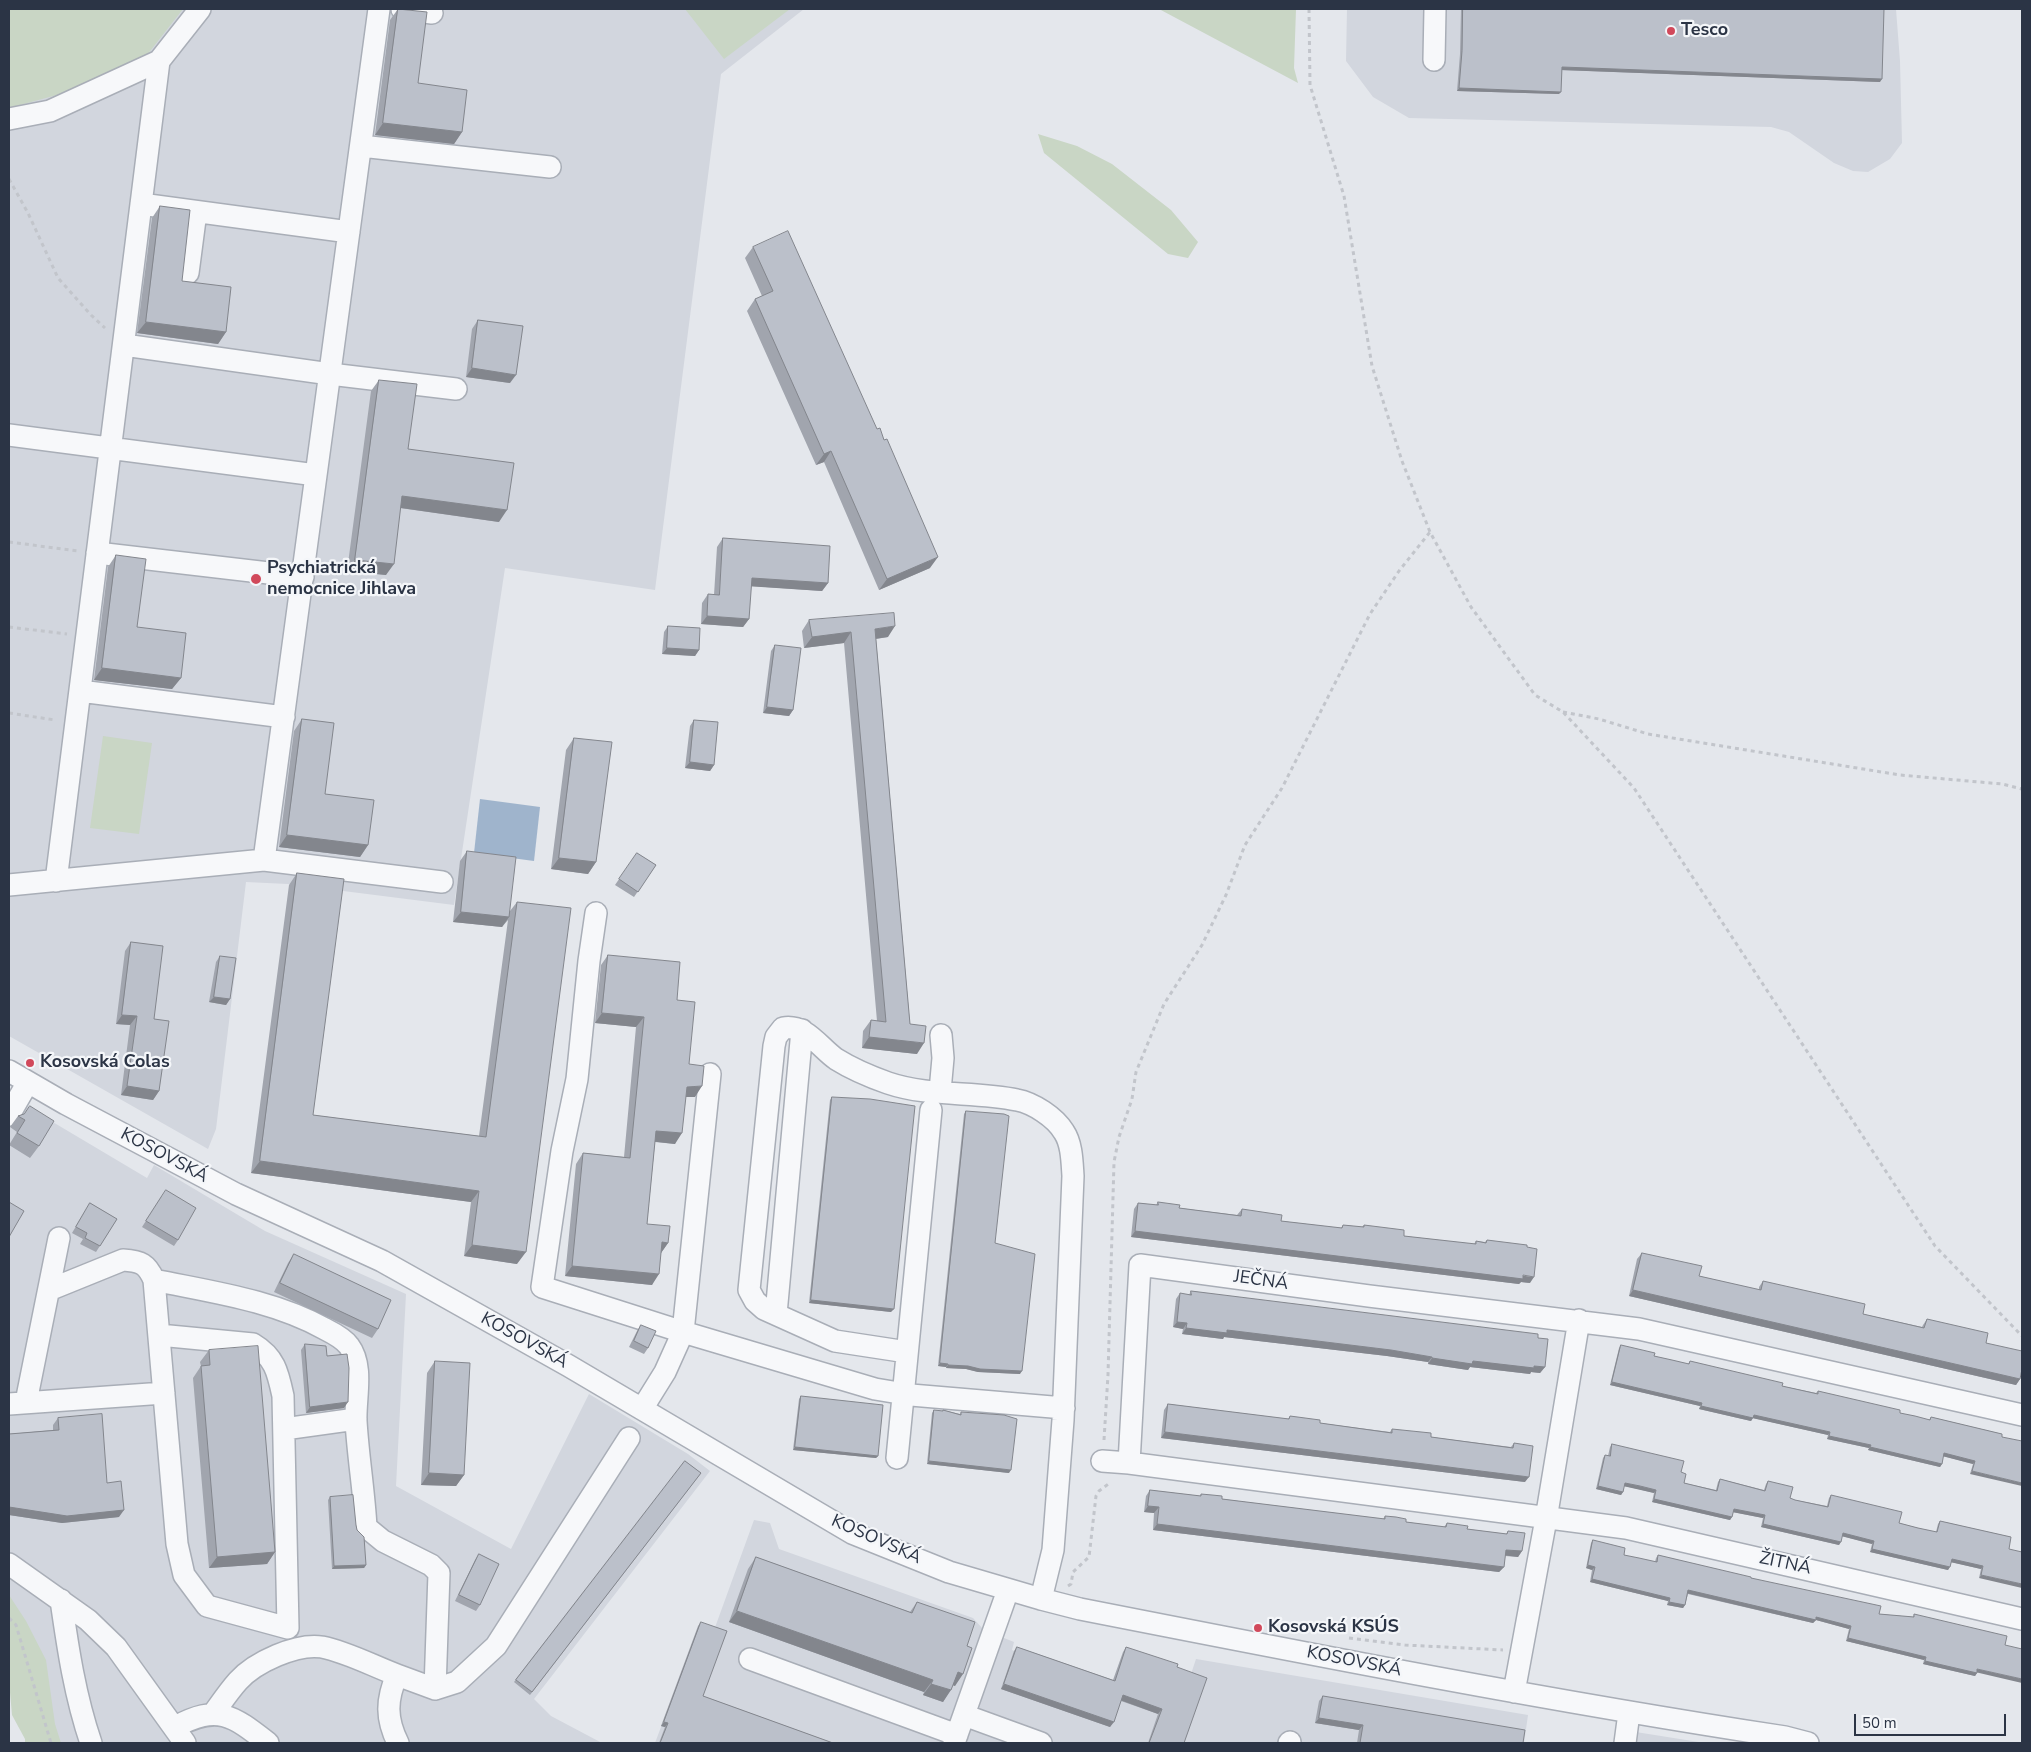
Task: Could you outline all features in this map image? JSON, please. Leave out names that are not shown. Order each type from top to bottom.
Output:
[{"type":"street","points":[[9,118],[50,112],[159,61],[200,9]]},
{"type":"street","points":[[264,860],[379,9]]},
{"type":"street","points":[[402,9],[432,13]]},
{"type":"street","points":[[1434,60],[1435,9]]},
{"type":"street","points":[[56,880],[159,61]]},
{"type":"street","points":[[361,146],[550,167]]},
{"type":"street","points":[[141,204],[349,232]]},
{"type":"street","points":[[188,273],[196,212]]},
{"type":"street","points":[[124,345],[330,374],[456,388]]},
{"type":"street","points":[[9,435],[316,475]]},
{"type":"street","points":[[97,553],[302,577]]},
{"type":"street","points":[[80,691],[284,717]]},
{"type":"street","points":[[9,886],[264,860],[442,882]]},
{"type":"street","points":[[596,912],[591,944],[578,1079],[562,1151],[542,1287],[683,1332],[875,1389],[903,1394],[1064,1408]]},
{"type":"street","points":[[907,1352],[835,1341],[764,1309],[755,1301],[749,1290],[774,1046],[776,1037],[783,1028],[793,1026],[802,1030],[837,1059],[864,1074],[935,1101],[1018,1100],[1041,1111],[1054,1120],[1064,1132],[1069,1146],[1073,1176],[1064,1408],[1053,1550],[1042,1599]]},
{"type":"street","points":[[776,1314],[802,1030]]},
{"type":"street","points":[[897,1458],[935,1101],[943,1058],[941,1034]]},
{"type":"street","name":"KOSOVSKÁ","points":[[9,1071],[66,1104],[236,1194],[382,1261],[642,1409],[852,1533],[949,1572],[1042,1599],[1128,1618],[1514,1692],[1808,1743]]},
{"type":"street","points":[[642,1409],[665,1372],[683,1332],[710,1074]]},
{"type":"street","points":[[9,1114],[28,1082]]},
{"type":"street","points":[[59,1238],[48,1290],[17,1403],[164,1393]]},
{"type":"street","points":[[48,1290],[124,1260],[135,1260],[149,1268],[154,1280],[177,1544],[184,1575],[207,1606],[288,1628],[283,1396],[278,1374],[265,1351],[253,1344],[159,1335]]},
{"type":"street","name":"JEČNÁ","points":[[1128,1462],[1140,1265],[1369,1296],[1579,1320]]},
{"type":"street","points":[[154,1280],[256,1302],[310,1321],[349,1346],[354,1356],[358,1375],[356,1419],[366,1526],[383,1541],[431,1564],[439,1573],[435,1689]]},
{"type":"street","points":[[1514,1692],[1546,1519],[1579,1320],[1639,1329],[2022,1415]]},
{"type":"street","points":[[284,1429],[356,1419]]},
{"type":"street","points":[[213,1714],[240,1679],[263,1663],[285,1652],[304,1647],[321,1647],[435,1689],[457,1682],[496,1646],[628,1438]]},
{"type":"street","points":[[1102,1461],[1128,1462],[1546,1519]]},
{"type":"street","name":"ŽITNÁ","points":[[1546,1519],[1626,1528],[2022,1619]]},
{"type":"street","points":[[9,1564],[88,1620],[116,1647],[180,1735],[193,1718],[213,1714],[231,1717],[268,1743]]},
{"type":"street","points":[[958,1731],[1008,1590]]},
{"type":"street","points":[[61,1600],[70,1666],[82,1717],[91,1743]]},
{"type":"street","points":[[750,1659],[958,1731],[1040,1743]]},
{"type":"street","points":[[398,1676],[390,1691],[389,1718],[398,1743]]},
{"type":"street","points":[[1624,1743],[1629,1713]]},
{"type":"path","points":[[1309,9],[1310,85],[1344,196],[1372,366],[1402,461],[1430,532],[1471,607],[1536,695],[1562,712],[1634,788],[1935,1246],[2022,1336]]},
{"type":"path","points":[[9,179],[28,213],[58,278],[91,315],[124,345]]},
{"type":"path","points":[[1102,1461],[1108,1376],[1114,1162],[1119,1137],[1132,1099],[1136,1072],[1164,1004],[1202,945],[1222,903],[1245,845],[1282,788],[1370,614],[1399,571],[1430,532]]},
{"type":"path","points":[[9,542],[97,553]]},
{"type":"path","points":[[9,627],[87,636]]},
{"type":"path","points":[[1562,712],[1600,719],[1648,734],[1900,776],[2002,784],[2022,789]]},
{"type":"path","points":[[9,714],[76,722]]},
{"type":"path","points":[[1062,1590],[1071,1584],[1074,1572],[1089,1557],[1096,1496],[1099,1491],[1127,1470],[1128,1462]]},
{"type":"path","points":[[9,1618],[16,1625],[51,1743]]},
{"type":"shaded area","name":"Psychiatrická nemocnice Jihlava","points":[[9,9],[804,9],[721,74],[655,590],[505,568],[454,905],[288,884],[246,882],[216,1129],[208,1149],[9,1036]]},
{"type":"shaded area","points":[[1347,9],[1896,9],[1900,61],[1902,143],[1890,159],[1868,172],[1853,171],[1834,163],[1789,132],[1771,127],[1409,118],[1373,97],[1346,61]]},
{"type":"shaded area","points":[[9,1096],[147,1178],[154,1165],[265,1231],[406,1294],[396,1486],[511,1549],[589,1394],[688,1454],[710,1471],[534,1699],[551,1716],[602,1743],[44,1743],[9,1658]]},
{"type":"shaded area","points":[[754,1520],[770,1523],[779,1549],[973,1618],[984,1630],[1014,1642],[1012,1650],[1014,1651],[1111,1685],[1191,1674],[1196,1659],[1528,1715],[1524,1743],[655,1743],[698,1628],[713,1633]]},
{"type":"shaded area","points":[[1617,1729],[1705,1743],[1615,1743]]},
{"type":"green space","points":[[9,9],[183,9],[147,55],[79,89],[9,108]]},
{"type":"green space","points":[[685,9],[790,9],[724,59]]},
{"type":"green space","points":[[1159,9],[1296,9],[1294,68],[1298,83]]},
{"type":"green space","points":[[1038,134],[1077,146],[1112,164],[1171,210],[1198,242],[1188,258],[1168,254],[1044,153]]},
{"type":"green space","points":[[103,736],[152,743],[139,834],[90,828]]},
{"type":"green space","points":[[9,1595],[26,1621],[46,1660],[55,1724],[61,1743],[25,1743],[25,1739],[12,1715],[9,1681]]},
{"type":"water","points":[[480,799],[540,807],[534,861],[474,853]]},
{"type":"building","points":[[398,9],[427,12],[418,83],[467,90],[462,132],[383,123]]},
{"type":"building","name":"Tesco","points":[[1463,9],[1884,9],[1882,79],[1562,67],[1561,92],[1459,88]]},
{"type":"building","points":[[160,206],[190,210],[182,281],[231,287],[226,332],[146,322]]},
{"type":"building","points":[[788,231],[877,429],[880,428],[884,440],[887,439],[938,557],[887,579],[831,451],[824,454],[755,299],[773,291],[753,247]]},
{"type":"building","points":[[478,320],[523,326],[516,375],[472,368]]},
{"type":"building","points":[[379,380],[417,384],[408,449],[514,463],[507,510],[402,496],[394,564],[355,560]]},
{"type":"building","points":[[723,538],[830,546],[828,583],[752,578],[749,619],[707,616],[708,594],[719,595]]},
{"type":"building","points":[[116,555],[146,559],[137,627],[186,633],[181,678],[102,668]]},
{"type":"building","points":[[894,613],[895,626],[875,629],[910,1024],[926,1026],[924,1043],[869,1037],[871,1020],[886,1022],[851,632],[812,637],[809,620]]},
{"type":"building","points":[[668,626],[700,628],[699,650],[667,648]]},
{"type":"building","points":[[775,645],[801,648],[793,710],[767,707]]},
{"type":"building","points":[[302,719],[334,723],[325,794],[374,800],[368,845],[287,835]]},
{"type":"building","points":[[694,720],[718,722],[714,765],[690,762]]},
{"type":"building","points":[[574,738],[612,742],[596,862],[559,858]]},
{"type":"building","points":[[467,851],[516,857],[509,917],[461,912]]},
{"type":"building","points":[[637,853],[656,865],[638,892],[619,879]]},
{"type":"building","points":[[297,873],[344,879],[313,1115],[486,1137],[517,902],[571,908],[526,1252],[472,1245],[479,1191],[260,1161]]},
{"type":"building","points":[[131,942],[163,946],[154,1019],[169,1021],[159,1091],[127,1086],[137,1016],[122,1015]]},
{"type":"building","points":[[608,955],[680,962],[677,1000],[695,1002],[689,1064],[704,1066],[702,1086],[687,1087],[682,1133],[656,1131],[647,1224],[670,1226],[668,1243],[662,1242],[659,1274],[572,1266],[583,1153],[630,1158],[644,1017],[602,1013]]},
{"type":"building","points":[[220,956],[236,958],[230,999],[214,997]]},
{"type":"building","points":[[832,1097],[870,1099],[915,1106],[894,1309],[811,1300]]},
{"type":"building","points":[[30,1106],[54,1121],[39,1146],[17,1133],[25,1120],[18,1116],[24,1114]]},
{"type":"building","points":[[966,1111],[1009,1116],[995,1243],[1035,1254],[1022,1371],[980,1369],[940,1363]]},
{"type":"building","points":[[166,1190],[196,1208],[178,1240],[146,1221]]},
{"type":"building","points":[[9,1202],[24,1211],[9,1237]]},
{"type":"building","points":[[1158,1202],[1180,1205],[1179,1208],[1241,1216],[1242,1209],[1282,1215],[1281,1221],[1342,1228],[1343,1225],[1364,1227],[1364,1225],[1404,1230],[1404,1236],[1476,1244],[1476,1241],[1486,1243],[1487,1240],[1527,1245],[1527,1247],[1537,1249],[1534,1277],[1523,1275],[1523,1279],[1135,1231],[1138,1203],[1158,1205]]},
{"type":"building","points":[[90,1203],[117,1219],[100,1246],[85,1238],[87,1233],[76,1227]]},
{"type":"building","points":[[1642,1253],[1702,1266],[1699,1276],[1761,1290],[1763,1281],[1865,1304],[1863,1314],[1924,1328],[1927,1319],[1988,1333],[1986,1343],[2022,1351],[2020,1379],[1633,1290]]},
{"type":"building","points":[[294,1254],[391,1300],[378,1329],[280,1283]]},
{"type":"building","points":[[1191,1291],[1538,1334],[1538,1338],[1548,1339],[1545,1367],[1534,1366],[1534,1368],[1473,1361],[1472,1364],[1391,1350],[1227,1330],[1227,1333],[1186,1328],[1187,1323],[1177,1322],[1180,1293],[1191,1295]]},
{"type":"building","points":[[641,1325],[656,1331],[648,1348],[634,1341]]},
{"type":"building","points":[[305,1344],[326,1346],[327,1356],[347,1354],[349,1368],[348,1402],[310,1407]]},
{"type":"building","points":[[1621,1345],[1655,1353],[1654,1356],[1689,1364],[1690,1361],[1783,1383],[1782,1386],[1818,1394],[1818,1391],[1900,1410],[1900,1413],[1930,1420],[1931,1417],[2002,1434],[2002,1437],[2022,1441],[2022,1483],[1972,1471],[1975,1461],[1944,1453],[1942,1464],[1829,1436],[1830,1432],[1754,1415],[1753,1418],[1701,1406],[1702,1403],[1612,1382]]},
{"type":"building","points":[[258,1346],[275,1552],[217,1557],[201,1366],[210,1365],[209,1350]]},
{"type":"building","points":[[435,1361],[470,1363],[464,1475],[429,1473]]},
{"type":"building","points":[[801,1396],[883,1405],[878,1456],[795,1447]]},
{"type":"building","points":[[1168,1404],[1289,1419],[1290,1416],[1320,1420],[1320,1423],[1392,1433],[1392,1429],[1431,1433],[1431,1437],[1513,1448],[1514,1443],[1533,1446],[1529,1477],[1165,1432]]},
{"type":"building","points":[[934,1410],[943,1410],[961,1415],[961,1412],[1004,1415],[1017,1419],[1011,1470],[929,1461]]},
{"type":"building","points":[[102,1414],[107,1483],[121,1481],[124,1510],[67,1516],[9,1507],[9,1434],[59,1430],[58,1418]]},
{"type":"building","points":[[1612,1444],[1684,1461],[1681,1472],[1686,1474],[1684,1483],[1717,1491],[1720,1479],[1765,1491],[1768,1481],[1793,1487],[1790,1498],[1795,1500],[1828,1507],[1831,1495],[1902,1512],[1899,1523],[1918,1528],[1937,1532],[1940,1521],[2011,1537],[2009,1549],[2022,1552],[2022,1584],[1981,1575],[1983,1566],[1952,1559],[1950,1567],[1872,1549],[1874,1541],[1843,1533],[1841,1542],[1763,1524],[1765,1515],[1734,1509],[1732,1517],[1654,1499],[1656,1490],[1640,1486],[1625,1483],[1623,1492],[1598,1486],[1605,1455],[1610,1456]]},
{"type":"building","points":[[685,1461],[701,1473],[532,1692],[516,1680]]},
{"type":"building","points":[[1150,1490],[1201,1496],[1201,1494],[1222,1496],[1222,1499],[1385,1519],[1385,1516],[1396,1517],[1406,1519],[1406,1522],[1446,1527],[1447,1523],[1468,1526],[1467,1529],[1507,1534],[1508,1531],[1525,1533],[1522,1551],[1506,1550],[1504,1567],[1157,1524],[1159,1507],[1148,1506]]},
{"type":"building","points":[[353,1495],[357,1530],[364,1537],[366,1565],[334,1566],[330,1497]]},
{"type":"building","points":[[1593,1540],[1625,1548],[1624,1555],[1657,1562],[1658,1555],[1751,1578],[1881,1606],[1879,1614],[1914,1617],[1914,1614],[2007,1636],[2005,1645],[2022,1649],[2022,1679],[1977,1669],[1977,1673],[1925,1661],[1926,1657],[1848,1638],[1851,1626],[1816,1617],[1816,1620],[1688,1590],[1685,1605],[1669,1602],[1670,1598],[1592,1579],[1595,1567],[1588,1565]]},
{"type":"building","points":[[479,1554],[499,1564],[480,1605],[459,1595]]},
{"type":"building","points":[[756,1557],[912,1613],[917,1602],[975,1622],[967,1646],[972,1648],[963,1674],[958,1672],[951,1690],[931,1684],[933,1680],[737,1611]]},
{"type":"building","points":[[701,1622],[727,1631],[703,1696],[833,1743],[660,1743],[668,1723],[664,1722]]},
{"type":"building","points":[[1017,1647],[1115,1681],[1126,1647],[1178,1664],[1177,1667],[1207,1678],[1184,1743],[1149,1743],[1162,1709],[1123,1695],[1114,1722],[1004,1684]]},
{"type":"building","points":[[1323,1696],[1525,1730],[1523,1743],[1360,1743],[1363,1725],[1319,1718]]},
{"type":"place","name":"Tesco","points":[[1671,31]]},
{"type":"place","name":"Psychiatrická nemocnice Jihlava","points":[[256,579]]},
{"type":"place","name":"Kosovská Colas","points":[[30,1063]]},
{"type":"place","name":"Kosovská KSÚS","points":[[1258,1628]]}]
